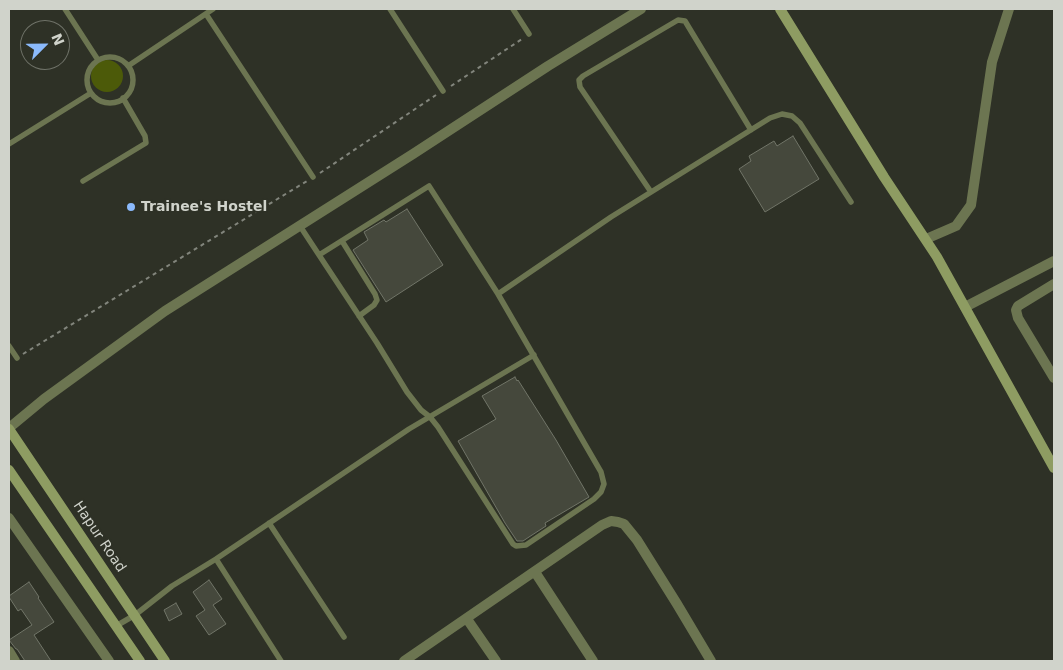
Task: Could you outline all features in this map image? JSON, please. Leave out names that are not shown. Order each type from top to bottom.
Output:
[{"type":"street","points":[[9,429],[44,399],[165,311],[548,66],[641,9]]},
{"type":"street","points":[[780,9],[937,257],[1051,452],[1054,468]]},
{"type":"street","points":[[926,239],[956,226],[971,205],[992,62],[1009,9]]},
{"type":"street","points":[[965,307],[1054,261]]},
{"type":"street","points":[[1054,284],[1018,306],[1016,310],[1018,318],[1054,378]]},
{"type":"street","name":"Hapur Road","points":[[9,429],[165,661]]},
{"type":"street","points":[[9,470],[140,661]]},
{"type":"street","points":[[9,518],[110,661]]},
{"type":"street","points":[[404,661],[602,526],[611,522],[624,524],[637,540],[678,604],[711,661]]},
{"type":"street","points":[[535,572],[593,661]]},
{"type":"street","points":[[467,619],[496,661]]},
{"type":"street","points":[[9,651],[16,661]]},
{"type":"lane","points":[[65,9],[98,60]]},
{"type":"lane","points":[[128,66],[213,9]]},
{"type":"lane","points":[[390,9],[443,91]]},
{"type":"lane","points":[[513,9],[529,34]]},
{"type":"lane","points":[[206,14],[313,178]]},
{"type":"lane","points":[[651,192],[580,87],[579,80],[583,76],[678,20],[684,21],[751,130]]},
{"type":"lane","points":[[110,56],[117,58],[123,61],[132,72],[132,87],[124,98],[117,102],[102,102],[91,93],[88,86],[88,72],[91,66],[98,60],[110,56]]},
{"type":"lane","points":[[9,144],[91,93]]},
{"type":"lane","points":[[83,181],[146,143],[145,136],[124,98]]},
{"type":"lane","points":[[498,294],[651,192],[770,118],[782,114],[792,116],[800,123],[851,202]]},
{"type":"lane","points":[[300,226],[319,256],[359,316],[411,398],[430,417],[446,438],[513,544],[516,546],[526,545],[594,499],[601,492],[604,484],[601,472],[498,294],[429,186],[319,256]]},
{"type":"lane","points":[[342,241],[378,300],[359,316]]},
{"type":"lane","points":[[9,346],[17,358]]},
{"type":"lane","points":[[116,626],[135,615],[172,586],[216,559],[409,429],[534,355]]},
{"type":"lane","points":[[269,523],[344,637]]},
{"type":"lane","points":[[216,559],[281,661]]},
{"type":"path","points":[[17,358],[313,178],[529,34]]},
{"type":"green space","points":[[107,60],[113,61],[118,65],[122,70],[122,82],[118,87],[113,91],[107,92],[101,91],[96,87],[92,82],[91,76],[92,70],[96,65],[101,61]]},
{"type":"building","points":[[793,136],[819,179],[765,212],[739,169],[751,161],[749,156],[774,141],[777,146]]},
{"type":"building","points":[[407,209],[443,265],[386,302],[353,250],[368,240],[364,232],[384,220],[386,222]]},
{"type":"building","points":[[515,377],[556,440],[589,497],[545,523],[546,526],[523,541],[517,541],[505,523],[458,441],[496,419],[482,396]]},
{"type":"building","points":[[209,580],[222,599],[213,605],[226,624],[209,635],[196,616],[205,610],[193,592]]},
{"type":"building","points":[[29,582],[54,622],[34,635],[51,661],[25,661],[9,640],[32,625],[21,609],[18,611],[9,597]]},
{"type":"building","points":[[176,603],[182,614],[169,621],[164,610]]},
{"type":"place","name":"Trainee's Hostel","points":[[131,207]]}]
